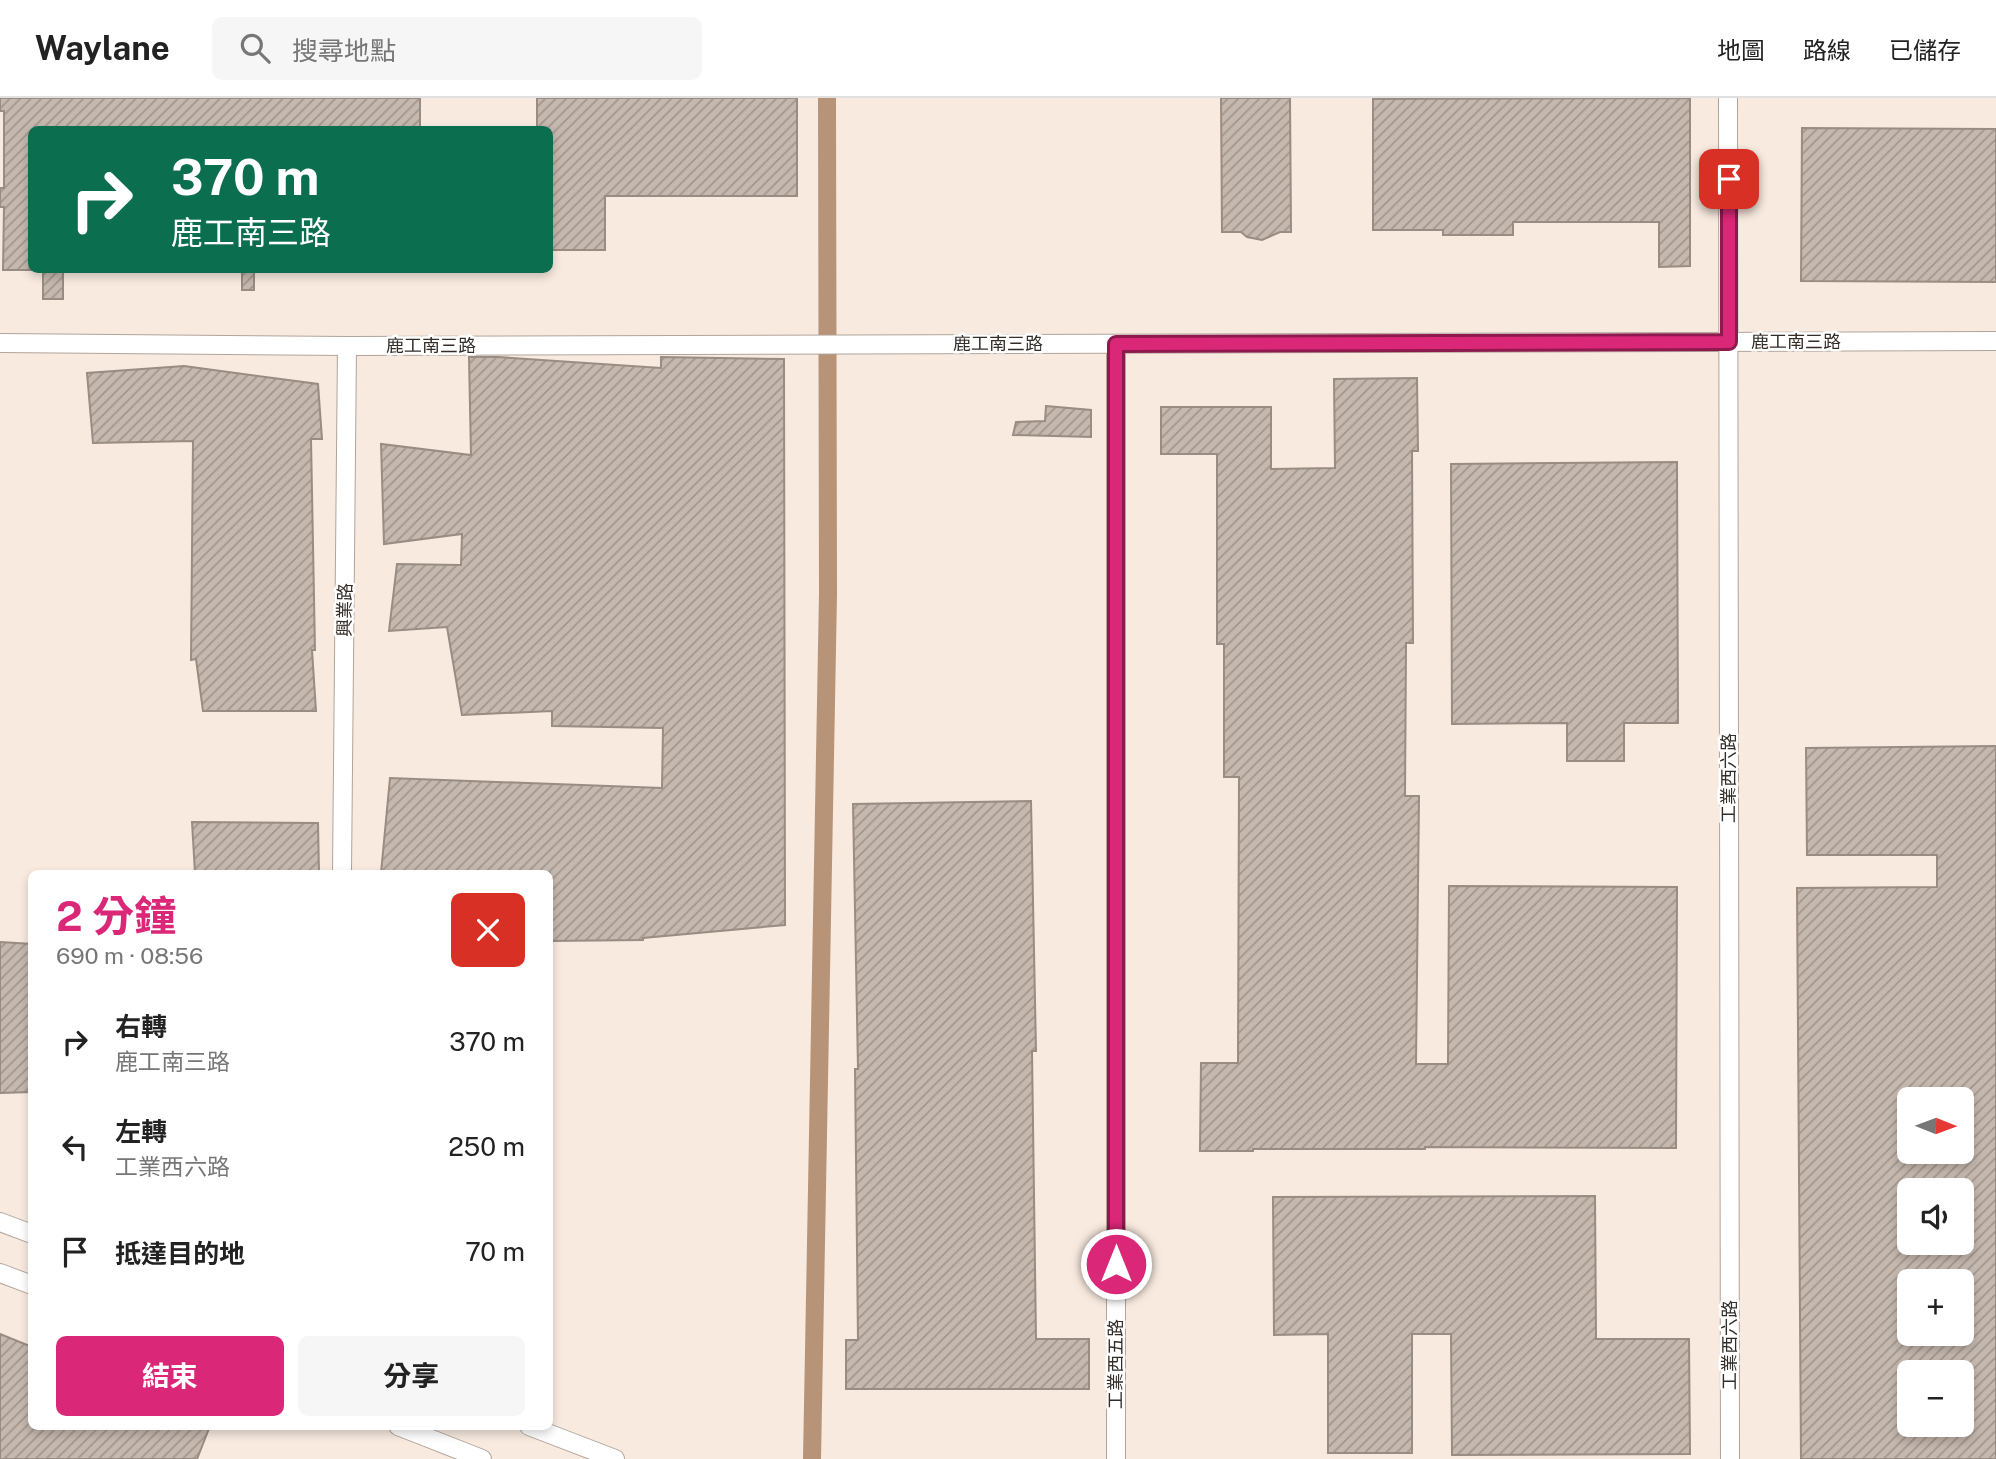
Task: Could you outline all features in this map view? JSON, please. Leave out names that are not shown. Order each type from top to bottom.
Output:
[{"type":"street","name":"工業西六路","points":[[1728,98],[1730,1459]]},
{"type":"street","name":"鹿工南三路","points":[[0,343],[347,346],[1996,341]]},
{"type":"street","name":"工業西五路","points":[[1116,344],[1116,1459]]},
{"type":"street","name":"興業路","points":[[342,870],[347,346]]},
{"type":"street","points":[[0,1222],[28,1232]]},
{"type":"street","points":[[0,1273],[28,1284]]},
{"type":"street","points":[[408,1430],[482,1459]]},
{"type":"street","points":[[539,1430],[615,1459]]},
{"type":"building","points":[[0,98],[420,98],[420,126],[28,126],[28,270],[3,270],[4,207],[0,207],[0,188],[4,188],[4,111],[0,111]]},
{"type":"building","points":[[537,98],[797,98],[797,196],[605,196],[605,250],[553,250],[553,126],[537,126]]},
{"type":"building","points":[[1221,98],[1290,98],[1291,232],[1280,232],[1262,240],[1247,237],[1241,232],[1222,232]]},
{"type":"building","points":[[1690,98],[1690,266],[1659,267],[1659,222],[1513,222],[1513,235],[1443,235],[1443,230],[1373,230],[1373,99]]},
{"type":"building","points":[[1802,128],[1996,129],[1996,282],[1801,281]]},
{"type":"building","points":[[43,273],[63,273],[63,299],[43,299]]},
{"type":"building","points":[[242,273],[254,273],[254,290],[242,290]]},
{"type":"building","points":[[469,357],[661,368],[661,357],[784,359],[785,925],[643,940],[553,941],[553,870],[381,870],[390,778],[662,788],[663,728],[552,726],[552,711],[462,715],[447,627],[389,631],[397,564],[461,565],[462,534],[384,544],[381,444],[471,455]]},
{"type":"building","points":[[184,366],[318,384],[322,439],[311,439],[315,650],[312,650],[316,711],[203,711],[196,659],[191,660],[193,441],[93,443],[87,373]]},
{"type":"building","points":[[1417,378],[1418,451],[1412,451],[1413,643],[1406,643],[1405,796],[1419,796],[1416,1064],[1448,1064],[1449,886],[1677,887],[1676,1148],[1425,1147],[1200,1151],[1201,1063],[1238,1063],[1239,777],[1224,777],[1224,644],[1217,644],[1217,454],[1161,454],[1161,407],[1271,407],[1271,469],[1335,468],[1334,379]]},
{"type":"building","points":[[1046,406],[1091,410],[1091,437],[1013,435],[1016,422],[1045,421]]},
{"type":"building","points":[[1677,462],[1678,723],[1624,723],[1624,761],[1567,761],[1567,723],[1452,724],[1451,464]]},
{"type":"building","points":[[1996,746],[1996,1459],[1801,1459],[1797,888],[1937,887],[1937,855],[1807,855],[1806,748]]},
{"type":"building","points":[[1031,801],[1036,1051],[1032,1051],[1036,1339],[1089,1339],[1089,1389],[846,1389],[846,1340],[858,1340],[855,1069],[858,1069],[853,804]]},
{"type":"building","points":[[192,822],[318,823],[319,870],[195,870]]},
{"type":"building","points":[[0,942],[28,944],[28,1092],[0,1093]]},
{"type":"building","points":[[1595,1196],[1596,1339],[1689,1339],[1690,1454],[1452,1455],[1451,1334],[1412,1334],[1412,1453],[1328,1453],[1328,1334],[1274,1335],[1273,1197]]},
{"type":"building","points":[[0,1334],[28,1345],[28,1430],[208,1430],[197,1459],[0,1459]]},
{"type":"waterway","points":[[812,1459],[828,594],[827,98]]},
{"type":"route","points":[[1116,1264],[1116,344],[1729,342],[1729,179]]}]
